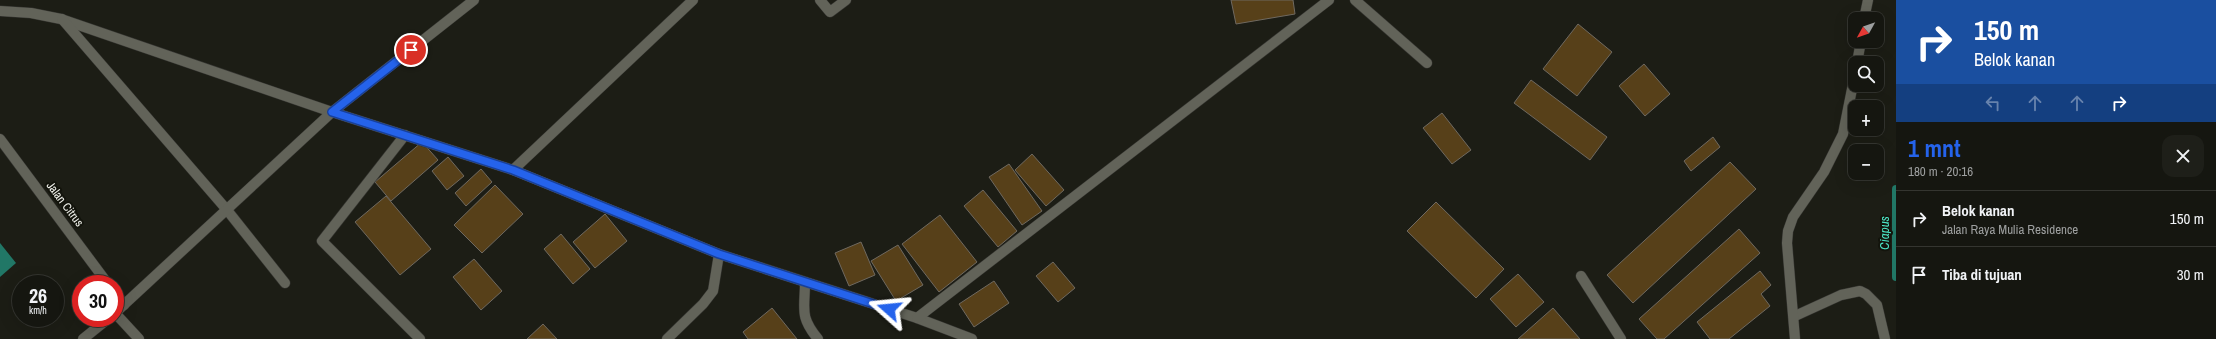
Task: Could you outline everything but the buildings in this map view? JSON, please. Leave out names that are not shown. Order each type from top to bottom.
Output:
[{"type":"street","points":[[124,305],[332,112],[474,0]]},
{"type":"street","points":[[513,170],[693,0]]},
{"type":"street","points":[[820,0],[830,12],[846,0]]},
{"type":"street","points":[[917,318],[1329,0]]},
{"type":"street","points":[[1355,0],[1427,63]]},
{"type":"street","points":[[1865,12],[1868,0]]},
{"type":"street","points":[[0,11],[31,13],[61,19],[332,112],[513,170],[719,254],[917,318],[972,339]]},
{"type":"street","points":[[61,19],[227,210],[285,283]]},
{"type":"street","points":[[1795,339],[1795,316],[1787,243],[1788,231],[1797,208],[1824,172],[1843,134],[1851,92]]},
{"type":"street","points":[[405,135],[322,241],[420,339]]},
{"type":"street","name":"Jalan Citrus","points":[[0,140],[101,275]]},
{"type":"street","points":[[668,339],[703,304],[713,291],[719,254]]},
{"type":"street","points":[[1581,276],[1621,339]]},
{"type":"street","points":[[805,282],[803,310],[806,325],[818,339]]},
{"type":"street","points":[[1795,316],[1841,295],[1860,291],[1866,294],[1876,305],[1885,339]]},
{"type":"street","points":[[124,323],[138,339]]},
{"type":"street","points":[[83,339],[98,327]]},
{"type":"water","points":[[0,243],[16,263],[0,277]]},
{"type":"waterway","name":"Ciapus","points":[[1896,189],[1896,277]]},
{"type":"route","points":[[411,50],[332,112],[513,170],[719,254],[889,309]]}]
